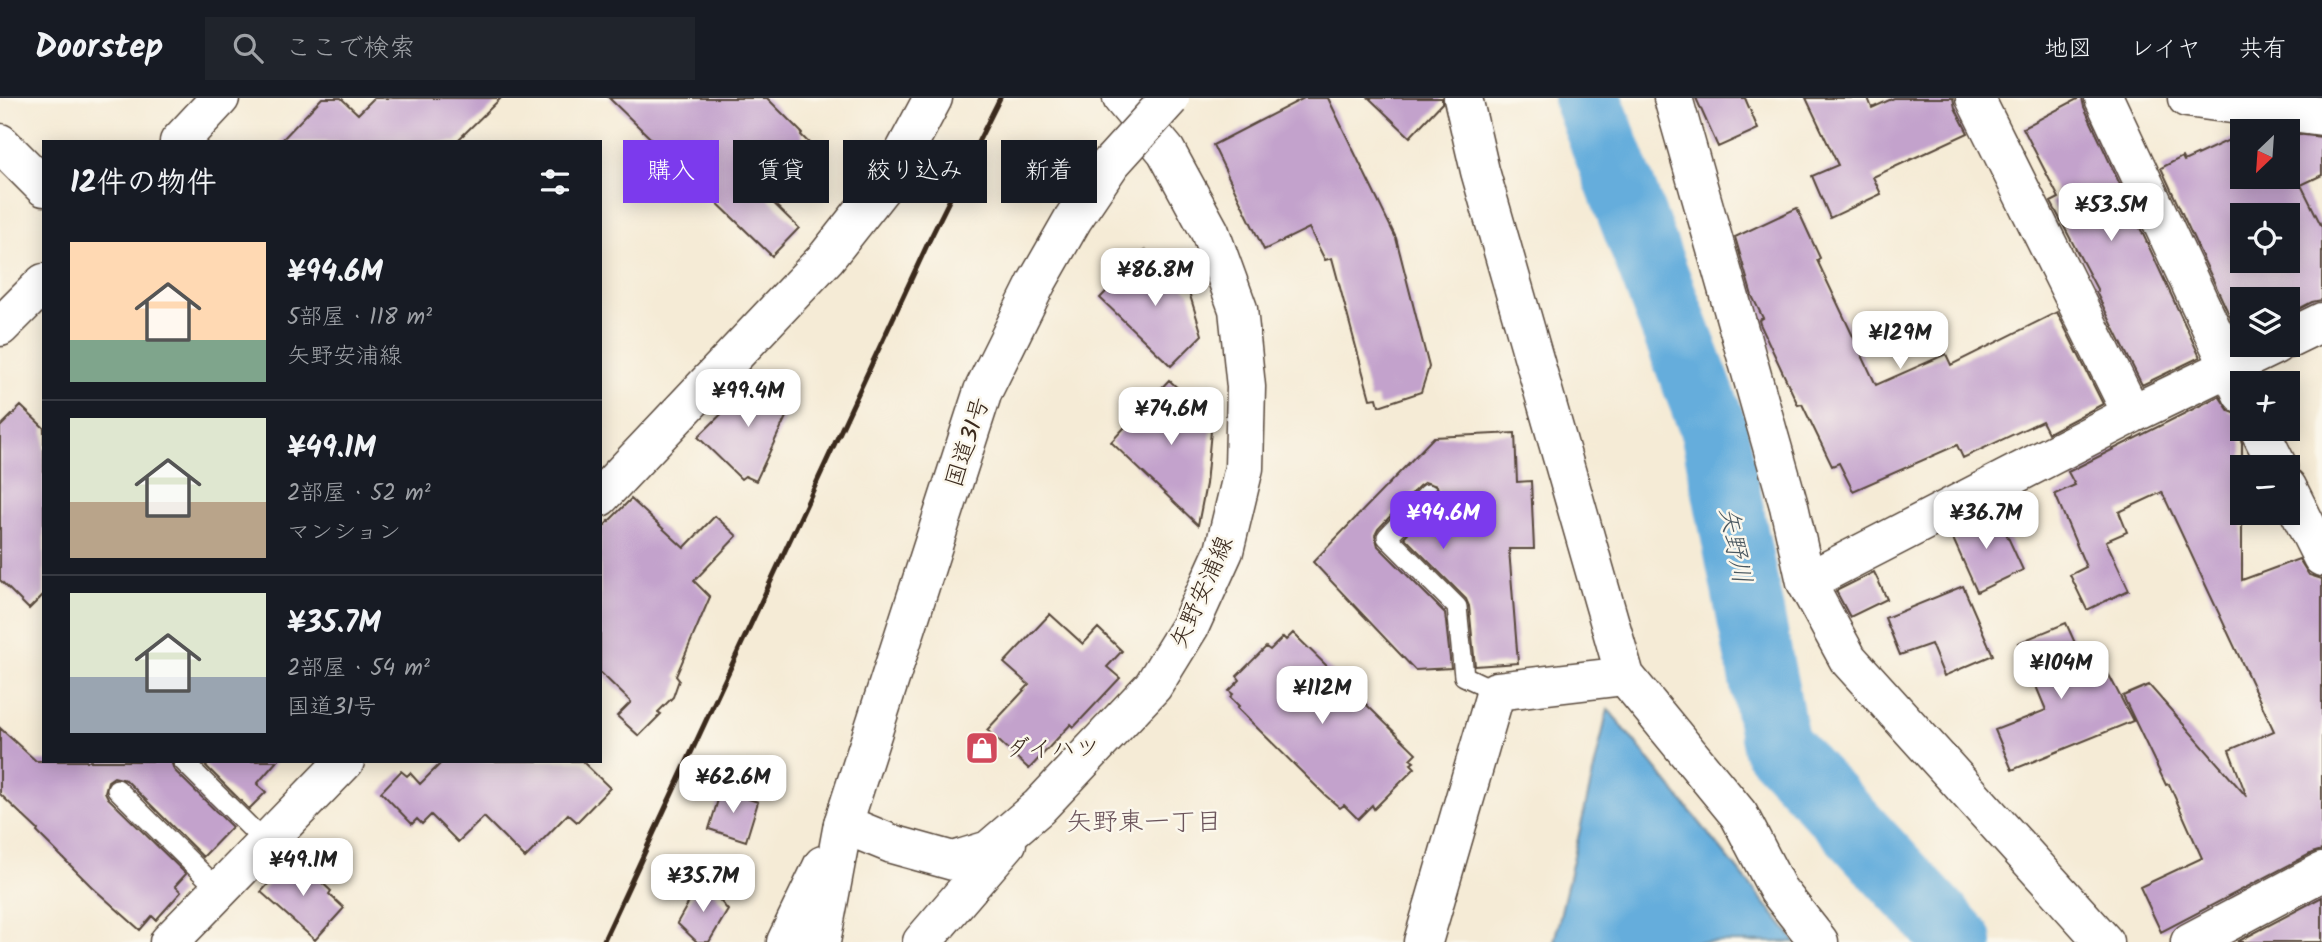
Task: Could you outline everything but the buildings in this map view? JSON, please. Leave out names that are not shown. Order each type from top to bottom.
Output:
[{"type":"main road","points":[[180,140],[220,98]]},
{"type":"main road","points":[[602,495],[826,258],[894,173],[933,98]]},
{"type":"main road","name":"矢野安浦線","points":[[843,824],[892,844],[953,861],[989,850],[1039,807],[1153,686],[1190,626],[1224,551],[1244,468],[1246,387],[1238,309],[1210,233],[1166,151],[1122,98]]},
{"type":"main road","name":"国道31号","points":[[821,942],[843,824],[983,391],[1037,282],[1073,219],[1111,163],[1170,98]]},
{"type":"main road","points":[[1463,98],[1480,171],[1625,676],[1739,815],[1777,890],[1819,942]]},
{"type":"main road","points":[[1672,98],[1789,506],[1806,582],[1848,659],[2104,942]]},
{"type":"main road","points":[[1975,98],[2132,414]]},
{"type":"main road","points":[[2104,98],[2230,371]]},
{"type":"main road","points":[[2187,98],[2322,116]]},
{"type":"main road","points":[[0,143],[42,185]]},
{"type":"main road","points":[[0,327],[42,284]]},
{"type":"main road","points":[[2300,333],[2322,322]]},
{"type":"main road","points":[[2246,371],[2262,357]]},
{"type":"main road","points":[[1806,582],[2132,414],[2230,383]]},
{"type":"main road","points":[[2300,512],[2322,557]]},
{"type":"main road","points":[[1423,942],[1496,691],[1625,676]]},
{"type":"main road","points":[[169,942],[343,763]]},
{"type":"main road","points":[[922,942],[1039,807]]},
{"type":"main road","name":"国道31号","points":[[786,942],[843,824]]},
{"type":"main road","points":[[2190,942],[2322,872]]},
{"type":"lane","points":[[1428,494],[1387,537],[1457,607],[1464,676],[1496,691]]},
{"type":"lane","points":[[185,763],[266,843]]},
{"type":"lane","points":[[117,789],[219,890]]},
{"type":"water","points":[[1608,709],[1796,942],[1554,942]]},
{"type":"waterway","name":"矢野川","points":[[1587,98],[1714,430],[1776,745],[1959,942]]},
{"type":"railway","points":[[603,942],[928,243],[1000,98]]},
{"type":"place","name":"ダイハツ","points":[[982,748]]},
{"type":"district","name":"矢野東一丁目","points":[[1144,821]]}]
